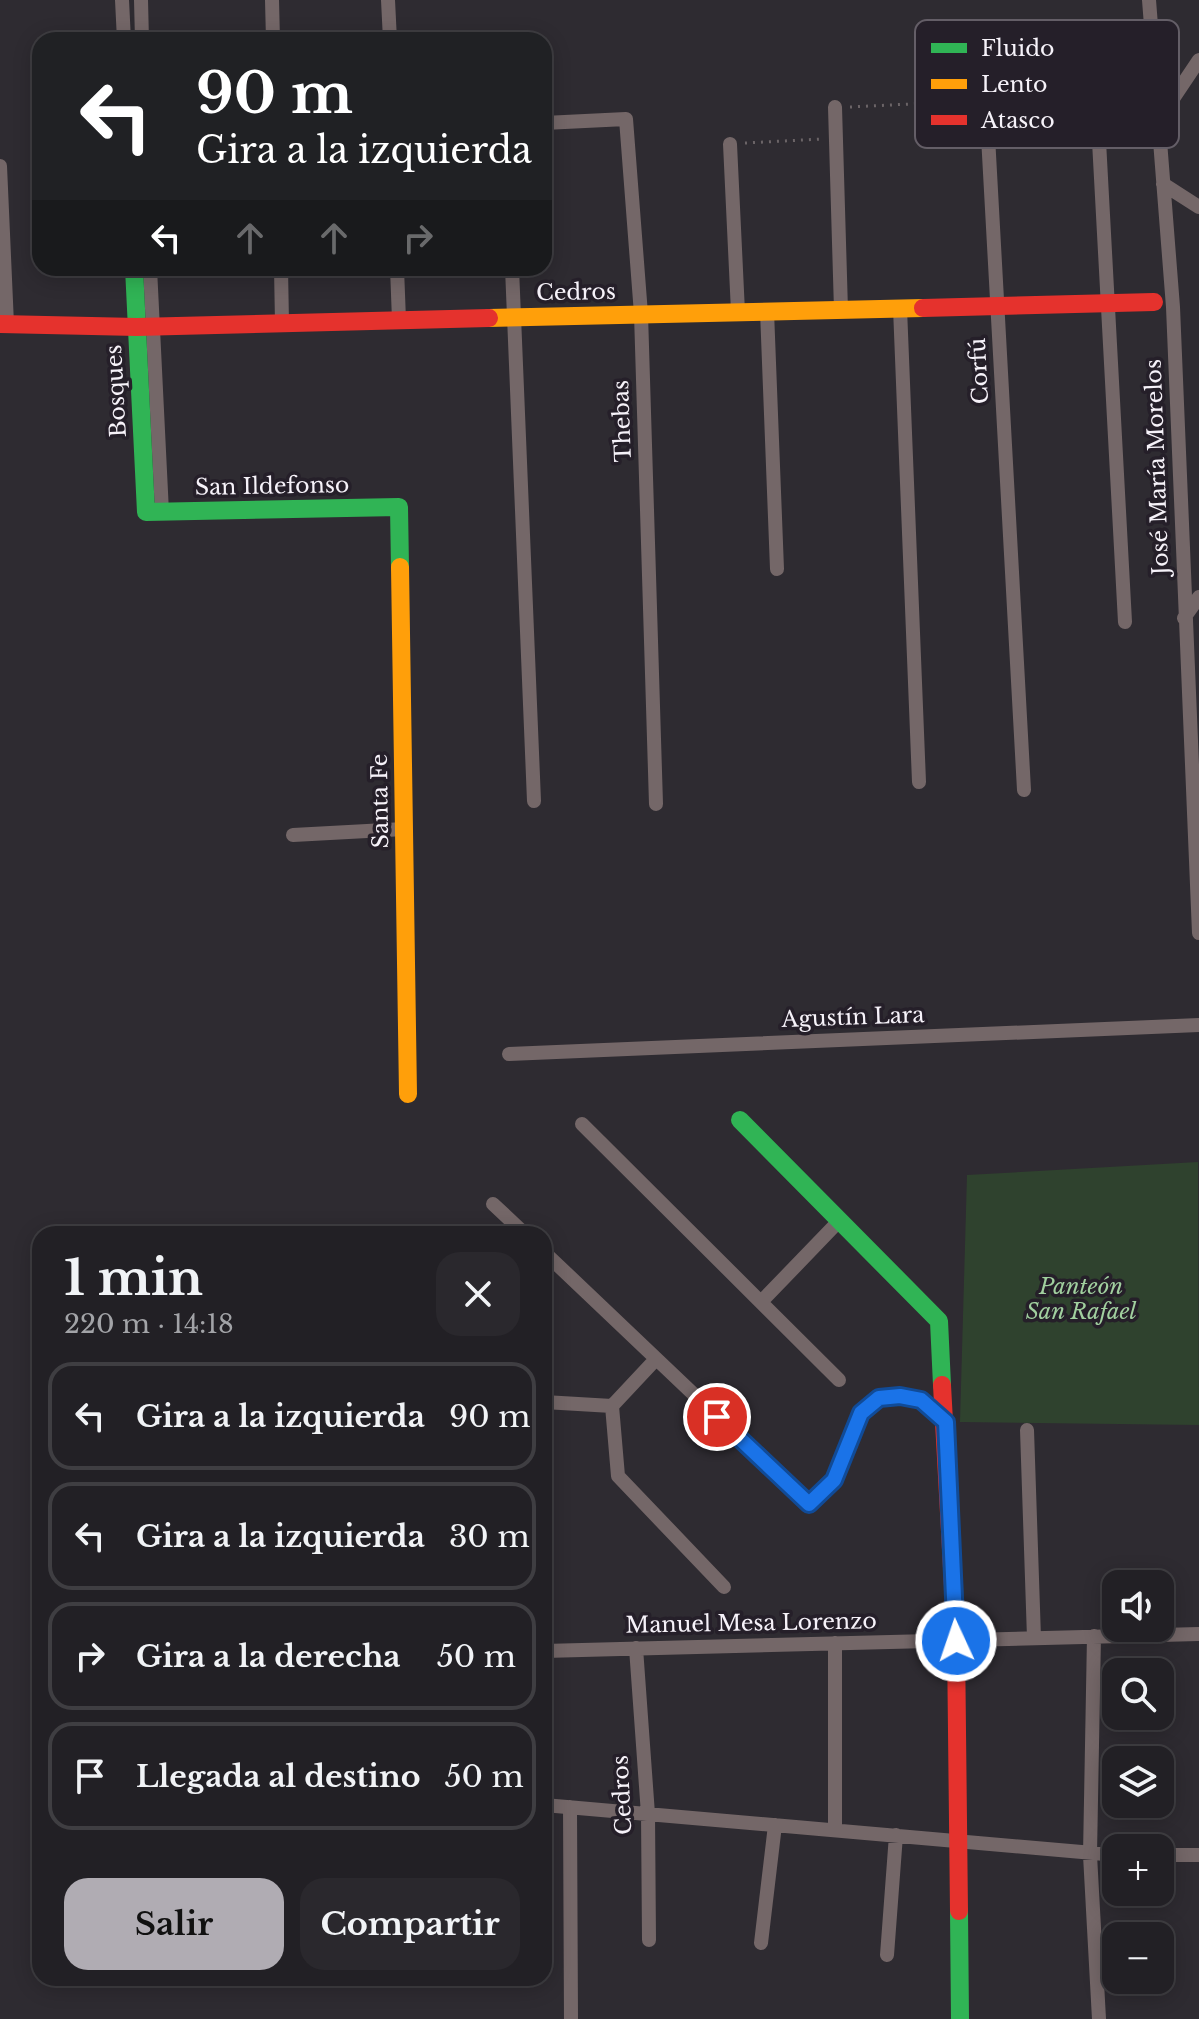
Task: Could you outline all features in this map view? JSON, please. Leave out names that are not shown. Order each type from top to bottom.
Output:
[{"type":"street","points":[[122,0],[124,32]]},
{"type":"street","points":[[141,0],[142,32]]},
{"type":"street","points":[[272,0],[273,32]]},
{"type":"street","points":[[388,0],[390,32]]},
{"type":"street","name":"José María Morelos","points":[[1149,0],[1150,20]]},
{"type":"street","points":[[1179,90],[1199,60]]},
{"type":"street","points":[[835,107],[841,310]]},
{"type":"street","name":"Thebas","points":[[552,123],[626,119],[641,314],[656,804]]},
{"type":"street","points":[[730,144],[738,312]]},
{"type":"street","name":"Corfú","points":[[989,148],[1024,790]]},
{"type":"street","points":[[1099,148],[1125,622]]},
{"type":"street","name":"José María Morelos","points":[[1159,148],[1173,307],[1184,618],[1198,825],[1199,933]]},
{"type":"street","points":[[0,166],[4,324]]},
{"type":"street","points":[[1163,184],[1199,207]]},
{"type":"street","name":"Bosques","points":[[136,276],[145,326]]},
{"type":"street","name":"Bosques","points":[[149,276],[145,326],[154,512]]},
{"type":"street","points":[[281,276],[282,323]]},
{"type":"street","points":[[397,276],[399,320]]},
{"type":"street","points":[[512,276],[534,801]]},
{"type":"street","name":"Cedros","points":[[4,324],[145,326],[1154,302]]},
{"type":"street","points":[[900,308],[919,782]]},
{"type":"street","points":[[767,311],[777,569]]},
{"type":"street","name":"San Ildefonso","points":[[154,512],[399,507]]},
{"type":"street","name":"Santa Fe","points":[[399,507],[408,1094]]},
{"type":"street","points":[[1184,618],[1199,597]]},
{"type":"street","points":[[293,835],[404,829]]},
{"type":"street","name":"Agustín Lara","points":[[509,1054],[1199,1025]]},
{"type":"street","points":[[740,1120],[939,1321],[956,1641],[960,2019]]},
{"type":"street","points":[[582,1124],[839,1380]]},
{"type":"street","points":[[493,1204],[516,1226]]},
{"type":"street","points":[[761,1302],[839,1221]]},
{"type":"street","points":[[552,1260],[809,1504],[834,1480],[861,1413],[879,1398],[900,1396],[921,1400],[946,1422]]},
{"type":"street","points":[[656,1359],[612,1406],[618,1476],[724,1587]]},
{"type":"street","points":[[552,1402],[612,1406]]},
{"type":"street","points":[[1027,1430],[1034,1638]]},
{"type":"street","name":"Manuel Mesa Lorenzo","points":[[552,1651],[1199,1634]]},
{"type":"street","points":[[1094,1636],[1090,1855],[1099,2019]]},
{"type":"street","points":[[835,1643],[835,1830]]},
{"type":"street","name":"Cedros","points":[[636,1648],[648,1814],[649,1940]]},
{"type":"street","points":[[552,1806],[1102,1855]]},
{"type":"street","points":[[570,1807],[571,2019]]},
{"type":"street","points":[[761,1943],[775,1825]]},
{"type":"street","points":[[887,1955],[896,1835]]},
{"type":"street","points":[[1174,1855],[1199,1855]]},
{"type":"path","points":[[835,107],[915,103]]},
{"type":"path","points":[[730,144],[836,138]]},
{"type":"green space","name":"Panteón San Rafael","points":[[1198,1162],[1199,1425],[960,1422],[967,1175]]},
{"type":"traffic: fast","points":[[134,276],[146,512],[399,507],[400,567]]},
{"type":"traffic: fast","points":[[740,1120],[939,1321],[942,1385]]},
{"type":"traffic: fast","points":[[959,1911],[960,2019]]},
{"type":"traffic: slow","points":[[489,318],[923,308]]},
{"type":"traffic: slow","points":[[400,567],[408,1094]]},
{"type":"traffic: jam","points":[[923,308],[1154,302]]},
{"type":"traffic: jam","points":[[0,324],[137,327],[489,318]]},
{"type":"traffic: jam","points":[[942,1385],[956,1641],[959,1911]]},
{"type":"route","points":[[717,1417],[809,1504],[834,1480],[861,1413],[879,1398],[900,1396],[921,1400],[946,1422],[956,1641]]}]
